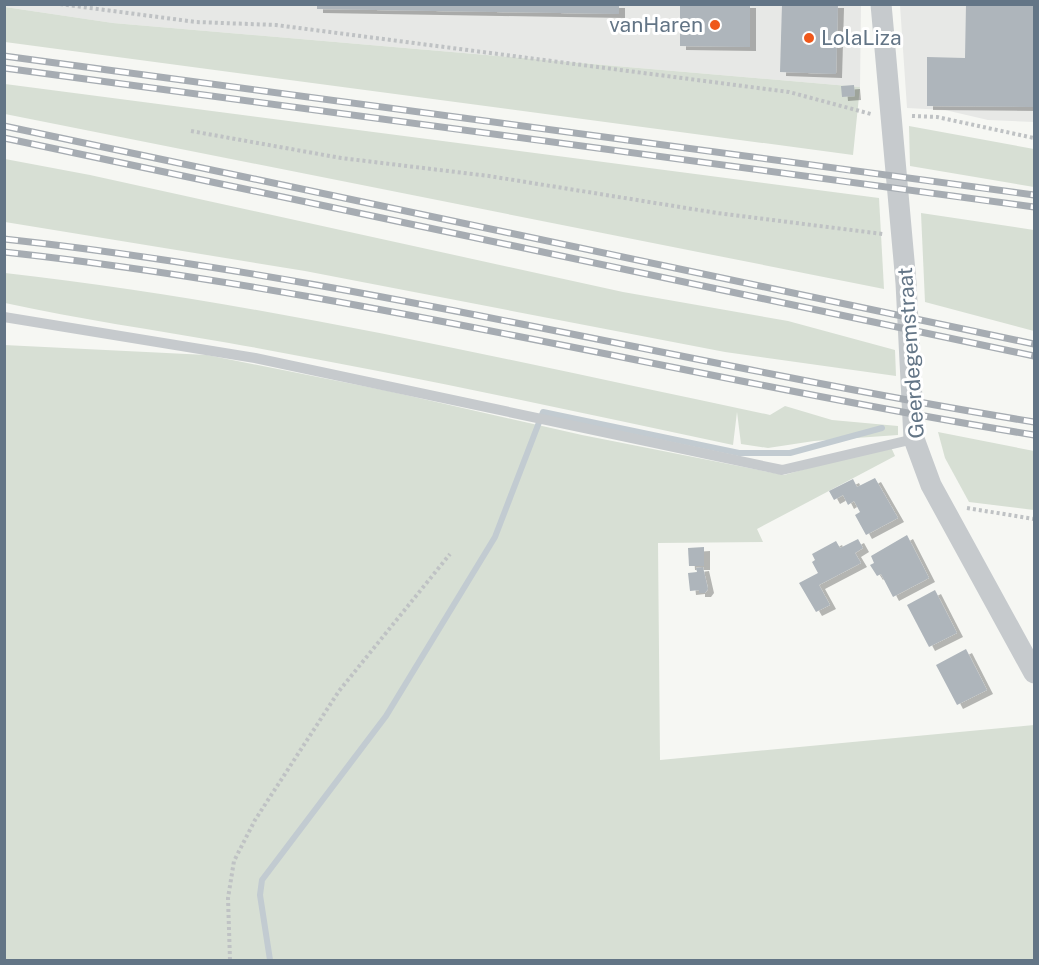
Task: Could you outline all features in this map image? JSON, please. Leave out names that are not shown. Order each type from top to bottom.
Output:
[{"type":"street","name":"Geerdegemstraat","points":[[881,4],[902,237],[914,440],[931,486],[1035,673]]},
{"type":"lane","points":[[4,317],[255,358],[782,470],[914,440]]},
{"type":"path","points":[[60,4],[196,22],[276,25],[789,92],[867,113],[892,117],[938,117],[1035,138]]},
{"type":"path","points":[[191,130],[341,158],[489,176],[717,213],[902,237]]},
{"type":"path","points":[[963,508],[1035,519]]},
{"type":"path","points":[[231,960],[228,898],[234,861],[255,820],[339,691],[450,554]]},
{"type":"shaded area","points":[[5,4],[861,5],[860,87],[113,23],[5,7]]},
{"type":"shaded area","points":[[900,5],[1034,5],[1034,122],[988,120],[945,110],[907,108]]},
{"type":"shaded area","points":[[5,7],[113,23],[860,87],[853,155],[5,42]]},
{"type":"shaded area","points":[[5,84],[879,198],[884,289],[5,114]]},
{"type":"shaded area","points":[[909,126],[1034,149],[1034,187],[910,166]]},
{"type":"shaded area","points":[[5,159],[90,175],[623,292],[788,321],[895,350],[896,376],[725,352],[305,271],[5,222]]},
{"type":"shaded area","points":[[921,213],[1034,230],[1034,331],[925,302]]},
{"type":"shaded area","points":[[5,273],[102,285],[293,317],[484,354],[770,415],[785,406],[832,420],[898,426],[898,435],[814,441],[768,448],[741,444],[737,412],[733,445],[355,367],[5,303]]},
{"type":"shaded area","points":[[4,345],[207,355],[388,391],[582,435],[784,475],[890,445],[895,456],[757,529],[763,542],[658,543],[660,760],[1034,725],[1034,960],[5,960]]},
{"type":"shaded area","points":[[938,432],[1034,451],[1034,510],[969,502],[945,458]]},
{"type":"building","points":[[317,4],[619,4],[619,14],[317,9]]},
{"type":"building","name":"vanHaren","points":[[680,4],[750,4],[750,47],[680,46]]},
{"type":"building","name":"LolaLiza","points":[[782,4],[838,4],[836,74],[780,72]]},
{"type":"building","points":[[966,4],[1034,4],[1034,107],[927,106],[927,57],[965,58]]},
{"type":"building","points":[[854,85],[855,96],[842,97],[841,86]]},
{"type":"building","points":[[875,478],[898,518],[866,535],[855,515],[860,512],[854,501],[848,505],[843,495],[834,500],[829,491],[853,479],[857,487]]},
{"type":"building","points":[[907,535],[929,578],[893,597],[881,574],[877,576],[870,565],[874,563],[871,556]]},
{"type":"building","points":[[858,539],[863,548],[855,553],[861,563],[819,585],[830,605],[816,612],[799,583],[818,573],[812,562],[815,560],[812,554],[836,541],[840,548]]},
{"type":"building","points":[[704,547],[704,566],[689,566],[688,548]]},
{"type":"building","points":[[703,567],[708,589],[705,593],[699,593],[699,590],[690,591],[688,573],[697,572],[696,568]]},
{"type":"building","points":[[935,590],[957,633],[929,647],[907,605]]},
{"type":"building","points":[[966,649],[987,690],[957,705],[936,665]]},
{"type":"waterway","points":[[270,960],[260,895],[262,880],[386,716],[495,537],[543,412],[739,453],[790,453],[882,428]]},
{"type":"railway","points":[[4,56],[1034,195]]},
{"type":"railway","points":[[4,68],[1034,207]]},
{"type":"railway","points":[[4,126],[1034,344]]},
{"type":"railway","points":[[4,138],[1034,356]]},
{"type":"railway","points":[[4,239],[134,255],[263,276],[392,299],[905,400],[1034,422]]},
{"type":"railway","points":[[4,252],[134,268],[263,289],[392,312],[905,413],[1034,435]]},
{"type":"place","name":"vanHaren","points":[[715,25]]},
{"type":"place","name":"LolaLiza","points":[[809,38]]}]
